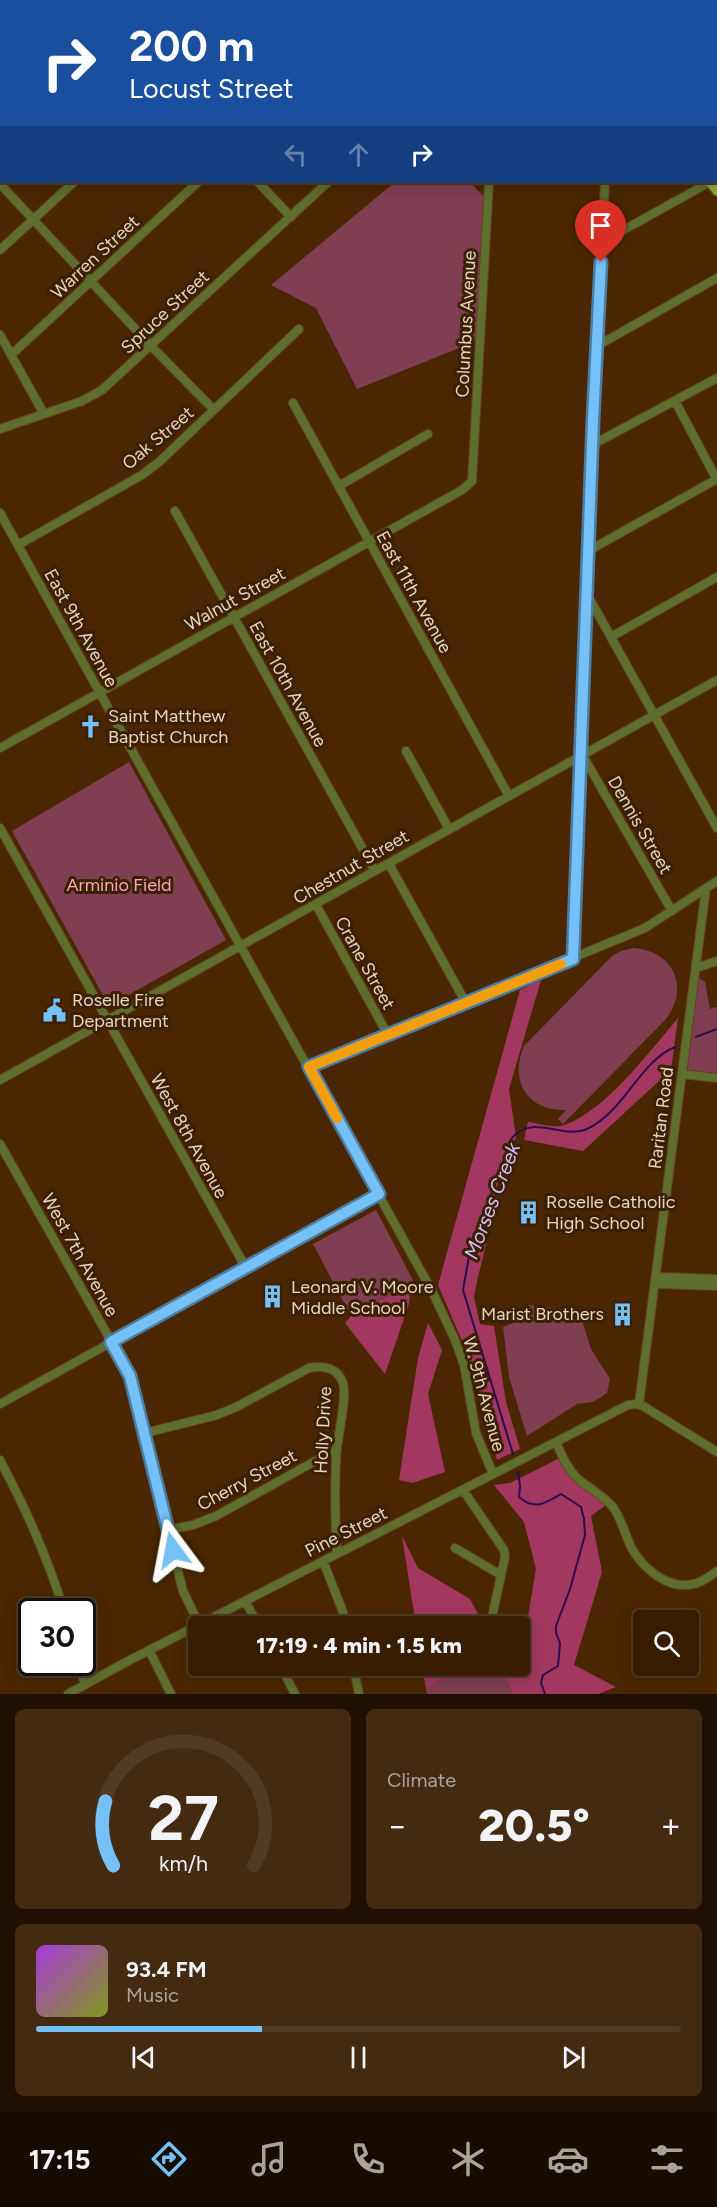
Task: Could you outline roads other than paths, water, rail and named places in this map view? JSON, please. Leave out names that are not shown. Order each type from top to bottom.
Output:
[{"type":"street","points":[[0,183],[151,346],[214,410]]},
{"type":"street","points":[[0,250],[73,183]]},
{"type":"street","name":"Warren Street","points":[[11,355],[197,183]]},
{"type":"street","points":[[259,183],[291,217]]},
{"type":"street","name":"Spruce Street","points":[[0,429],[82,401],[102,390],[327,183]]},
{"type":"street","name":"Columbus Avenue","points":[[474,468],[489,183]]},
{"type":"street","points":[[573,959],[592,445],[605,183]]},
{"type":"street","points":[[602,242],[708,183]]},
{"type":"street","points":[[597,346],[717,278]]},
{"type":"street","name":"Oak Street","points":[[18,545],[142,475],[159,462],[299,329]]},
{"type":"street","points":[[0,336],[44,414]]},
{"type":"street","points":[[592,445],[717,378]]},
{"type":"street","points":[[588,551],[717,480],[675,400]]},
{"type":"street","name":"East 11th Avenue","points":[[293,403],[509,796]]},
{"type":"street","points":[[339,486],[428,434]]},
{"type":"street","name":"Walnut Street","points":[[0,748],[462,490],[472,481],[474,468]]},
{"type":"street","name":"East 10th Avenue","points":[[175,511],[375,871]]},
{"type":"street","name":"East 9th Avenue","points":[[0,513],[309,1067]]},
{"type":"street","points":[[611,637],[717,577]]},
{"type":"street","points":[[587,593],[717,828]]},
{"type":"street","name":"Chestnut Street","points":[[0,1080],[717,680]]},
{"type":"street","points":[[406,751],[449,829]]},
{"type":"street","name":"Dennis Street","points":[[582,755],[672,911]]},
{"type":"street","name":"West 8th Avenue","points":[[0,828],[246,1268]]},
{"type":"street","points":[[389,864],[466,1003]]},
{"type":"street","points":[[309,1067],[645,928],[717,881]]},
{"type":"street","name":"Raritan Road","points":[[639,1404],[706,888]]},
{"type":"street","name":"Crane Street","points":[[316,905],[388,1035]]},
{"type":"street","points":[[696,968],[717,960]]},
{"type":"street","name":"W. 9th Avenue","points":[[309,1067],[432,1291],[455,1340],[464,1365],[476,1433],[493,1474]]},
{"type":"street","points":[[682,1074],[717,1078]]},
{"type":"street","name":"West 7th Avenue","points":[[0,1144],[130,1376],[183,1592],[195,1616]]},
{"type":"street","points":[[0,1404],[379,1194]]},
{"type":"street","points":[[717,1279],[663,1277],[656,1280],[661,1284],[717,1286]]},
{"type":"street","name":"Holly Drive","points":[[145,1433],[217,1415],[309,1368],[326,1367],[338,1373],[344,1388],[337,1449],[335,1507],[337,1553]]},
{"type":"street","points":[[639,1404],[717,1452]]},
{"type":"street","name":"Pine Street","points":[[215,1616],[625,1406],[639,1404]]},
{"type":"street","points":[[556,1442],[571,1471],[614,1509],[632,1550],[654,1575],[665,1581],[693,1584],[705,1580],[717,1571]]},
{"type":"street","name":"Cherry Street","points":[[168,1530],[193,1525],[216,1516],[337,1449]]},
{"type":"street","points":[[0,1460],[27,1512],[53,1574],[60,1598]]},
{"type":"street","points":[[463,1490],[504,1550],[505,1557],[492,1616]]},
{"type":"street","points":[[455,1548],[501,1575]]},
{"type":"street","points":[[323,1561],[344,1616]]},
{"type":"street","points":[[245,1601],[253,1616]]},
{"type":"street","name":"Pine Street","points":[[68,1694],[188,1630]]},
{"type":"street","points":[[149,1650],[171,1694]]},
{"type":"street","points":[[82,1676],[85,1684]]},
{"type":"street","points":[[286,1676],[295,1694]]},
{"type":"street","points":[[355,1676],[359,1694]]},
{"type":"waterway","name":"Morses Creek","points":[[696,1037],[717,1029]]},
{"type":"waterway","name":"Morses Creek","points":[[513,1454],[463,1290],[470,1251],[512,1138],[520,1131],[529,1128],[538,1127],[568,1132],[587,1129],[611,1111],[652,1063],[675,1047]]},
{"type":"waterway","name":"Morses Creek","points":[[518,1472],[519,1497],[535,1505],[561,1494],[581,1507],[584,1519],[585,1535],[570,1589],[556,1626],[560,1643],[558,1666],[543,1675],[541,1683],[545,1694]]},
{"type":"place","name":"Saint Matthew Baptist Church","points":[[90,726]]},
{"type":"place","name":"Roselle Fire Department","points":[[54,1010]]},
{"type":"place","name":"Roselle Catholic High School","points":[[528,1212]]},
{"type":"place","name":"Leonard V. Moore Middle School","points":[[273,1297]]},
{"type":"place","name":"Marist Brothers","points":[[622,1314]]},
{"type":"park label","name":"Arminio Field","points":[[119,885]]}]
